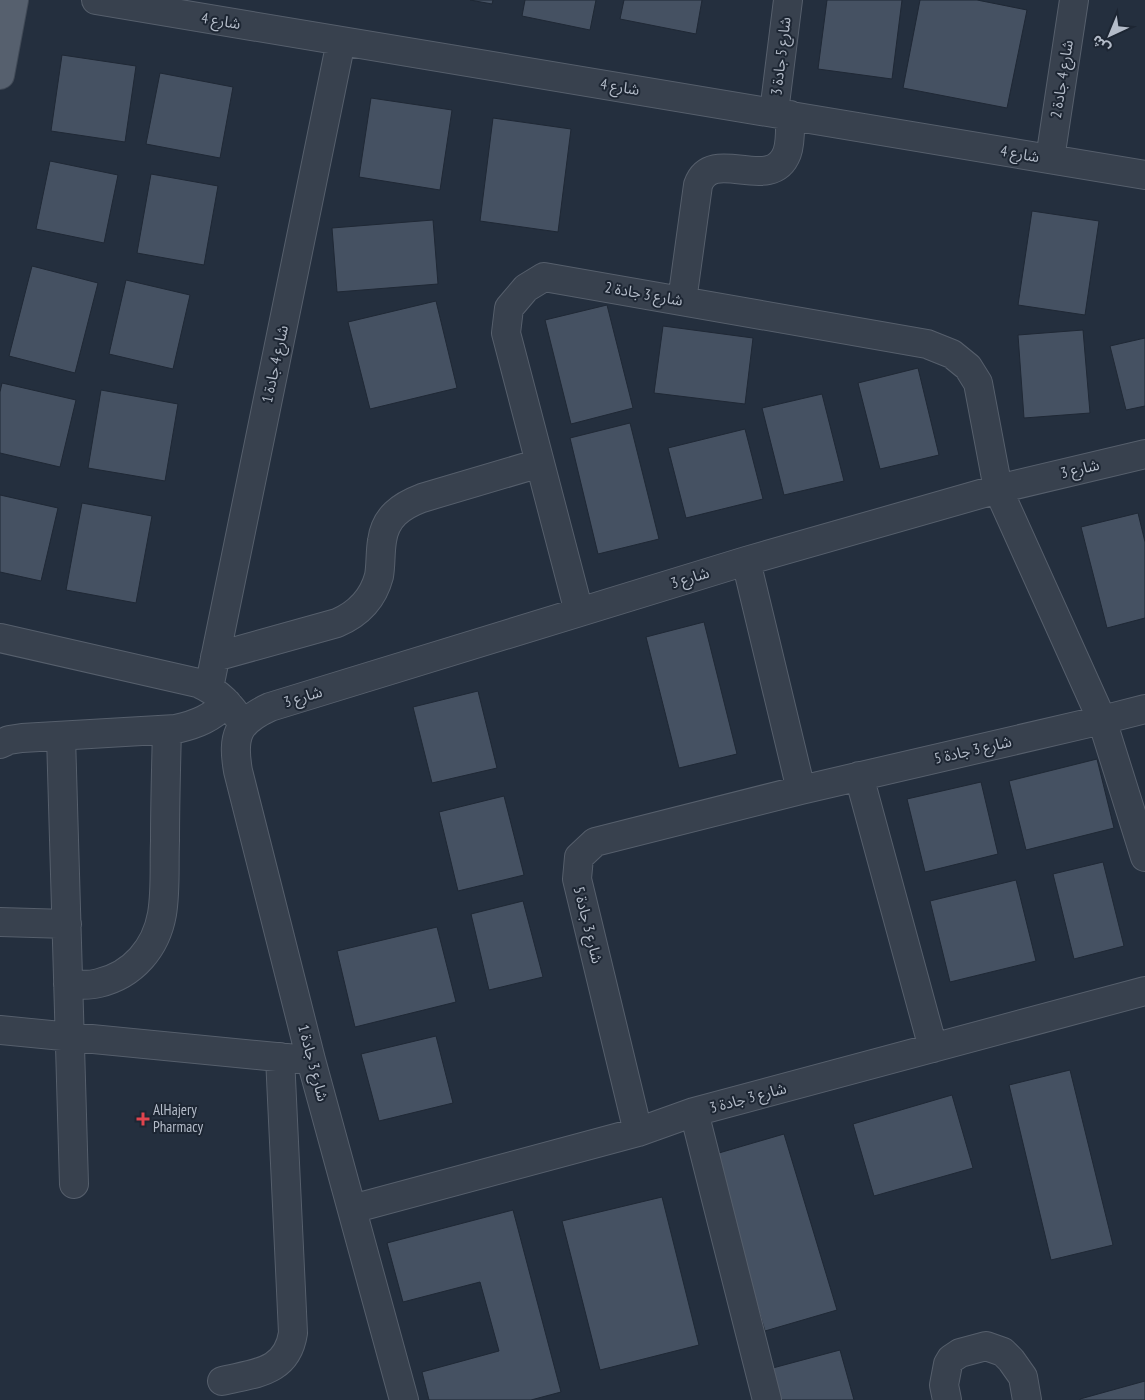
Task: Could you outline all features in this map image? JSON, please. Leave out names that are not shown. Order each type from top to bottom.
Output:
[{"type":"main road","points":[[0,75],[14,0]]},
{"type":"street","name":"شارع 4","points":[[96,0],[1145,175]]},
{"type":"street","name":"شارع 5 جادة 3","points":[[682,301],[700,179],[712,169],[769,170],[783,160],[787,152],[782,114],[788,0]]},
{"type":"street","name":"شارع 4 جادة 2","points":[[1050,159],[1074,0]]},
{"type":"street","name":"شارع 4 جادة 1","points":[[226,705],[216,657],[341,40]]},
{"type":"street","name":"شارع 3 جادة 2","points":[[579,612],[506,334],[509,308],[526,288],[544,277],[928,344],[952,354],[968,367],[978,383],[998,489],[1102,720],[1145,857]]},
{"type":"street","name":"شارع 3","points":[[0,744],[22,738],[176,729],[193,725],[208,718],[226,705],[260,711],[746,561],[998,489],[1145,454]]},
{"type":"street","points":[[216,657],[350,618],[370,599],[379,575],[382,539],[385,529],[397,511],[408,503],[540,463]]},
{"type":"street","points":[[746,561],[801,790]]},
{"type":"street","points":[[0,638],[198,683],[226,705]]},
{"type":"street","name":"شارع 3 جادة 1","points":[[226,705],[238,735],[235,746],[238,771],[311,1060],[404,1400]]},
{"type":"street","name":"شارع 3 جادة 5","points":[[638,1132],[576,879],[579,857],[595,842],[801,790],[1145,709]]},
{"type":"street","points":[[68,984],[97,984],[124,973],[146,954],[154,941],[159,928],[164,899],[167,730]]},
{"type":"street","points":[[61,736],[74,1184]]},
{"type":"street","points":[[859,776],[933,1048]]},
{"type":"street","points":[[0,922],[67,924]]},
{"type":"street","name":"شارع 3 جادة 3","points":[[352,1210],[638,1132],[694,1112],[1145,991]]},
{"type":"street","points":[[0,1030],[311,1060]]},
{"type":"street","points":[[222,1381],[274,1366],[282,1360],[292,1343],[293,1323],[280,1057]]},
{"type":"street","points":[[694,1112],[767,1400]]},
{"type":"street","points":[[947,1400],[944,1385],[948,1364],[951,1359],[960,1353],[986,1346],[1003,1352],[1011,1360],[1023,1377],[1027,1400]]},
{"type":"building","points":[[470,0],[493,0],[492,4]]},
{"type":"building","points":[[525,0],[596,0],[590,30],[522,16]]},
{"type":"building","points":[[624,0],[702,0],[696,34],[620,19]]},
{"type":"building","points":[[827,0],[902,0],[892,79],[818,69]]},
{"type":"building","points":[[920,0],[977,0],[1027,10],[1007,108],[903,88]]},
{"type":"building","points":[[62,55],[136,66],[125,142],[51,131]]},
{"type":"building","points":[[160,73],[233,87],[220,158],[146,144]]},
{"type":"building","points":[[371,98],[452,110],[440,190],[359,177]]},
{"type":"building","points":[[493,118],[571,129],[558,232],[480,221]]},
{"type":"building","points":[[50,161],[118,175],[104,243],[36,229]]},
{"type":"building","points":[[151,174],[218,186],[204,265],[137,253]]},
{"type":"building","points":[[1032,211],[1099,221],[1085,315],[1018,305]]},
{"type":"building","points":[[433,220],[438,284],[337,292],[332,228]]},
{"type":"building","points":[[32,266],[98,283],[75,373],[9,356]]},
{"type":"building","points":[[126,280],[190,295],[173,369],[109,354]]},
{"type":"building","points":[[436,301],[457,388],[370,409],[348,322]]},
{"type":"building","points":[[607,305],[633,408],[571,424],[545,320]]},
{"type":"building","points":[[663,326],[753,338],[745,404],[654,393]]},
{"type":"building","points":[[1083,330],[1090,413],[1024,418],[1018,335]]},
{"type":"building","points":[[1145,338],[1145,406],[1126,410],[1110,346]]},
{"type":"building","points":[[918,368],[939,455],[880,469],[858,383]]},
{"type":"building","points":[[2,383],[76,400],[60,467],[0,453],[0,392]]},
{"type":"building","points":[[101,390],[178,404],[165,481],[88,468]]},
{"type":"building","points":[[822,394],[844,481],[784,495],[762,408]]},
{"type":"building","points":[[630,423],[659,539],[598,554],[570,438]]},
{"type":"building","points":[[745,429],[763,499],[686,518],[668,448]]},
{"type":"building","points":[[0,495],[58,508],[41,581],[0,572]]},
{"type":"building","points":[[82,503],[152,516],[136,603],[66,590]]},
{"type":"building","points":[[1138,513],[1145,542],[1145,618],[1107,628],[1081,527]]},
{"type":"building","points":[[704,622],[737,754],[679,768],[646,637]]},
{"type":"building","points":[[478,691],[497,768],[432,783],[413,707]]},
{"type":"building","points":[[1097,759],[1114,828],[1026,850],[1009,781]]},
{"type":"building","points":[[981,782],[998,854],[925,872],[907,799]]},
{"type":"building","points":[[504,796],[524,875],[458,891],[439,812]]},
{"type":"building","points":[[1103,862],[1124,946],[1074,959],[1053,874]]},
{"type":"building","points":[[1016,880],[1036,961],[950,982],[930,901]]},
{"type":"building","points":[[523,901],[543,977],[489,990],[471,914]]},
{"type":"building","points":[[437,927],[456,1002],[355,1027],[337,951]]},
{"type":"building","points":[[436,1036],[453,1103],[379,1121],[361,1054]]},
{"type":"building","points":[[1070,1070],[1113,1245],[1051,1260],[1009,1085]]},
{"type":"building","points":[[952,1095],[973,1168],[874,1196],[853,1124]]},
{"type":"building","points":[[784,1134],[837,1310],[765,1331],[712,1155]]},
{"type":"building","points":[[662,1197],[699,1345],[600,1370],[562,1221]]},
{"type":"building","points":[[513,1210],[561,1392],[531,1400],[429,1400],[422,1372],[499,1351],[480,1282],[403,1302],[387,1243]]},
{"type":"building","points":[[840,1350],[854,1400],[777,1400],[769,1369]]},
{"type":"building","points":[[1145,1381],[1145,1400],[1080,1400],[1080,1399]]},
{"type":"place","name":"AlHajery Pharmacy","points":[[143,1119]]}]
